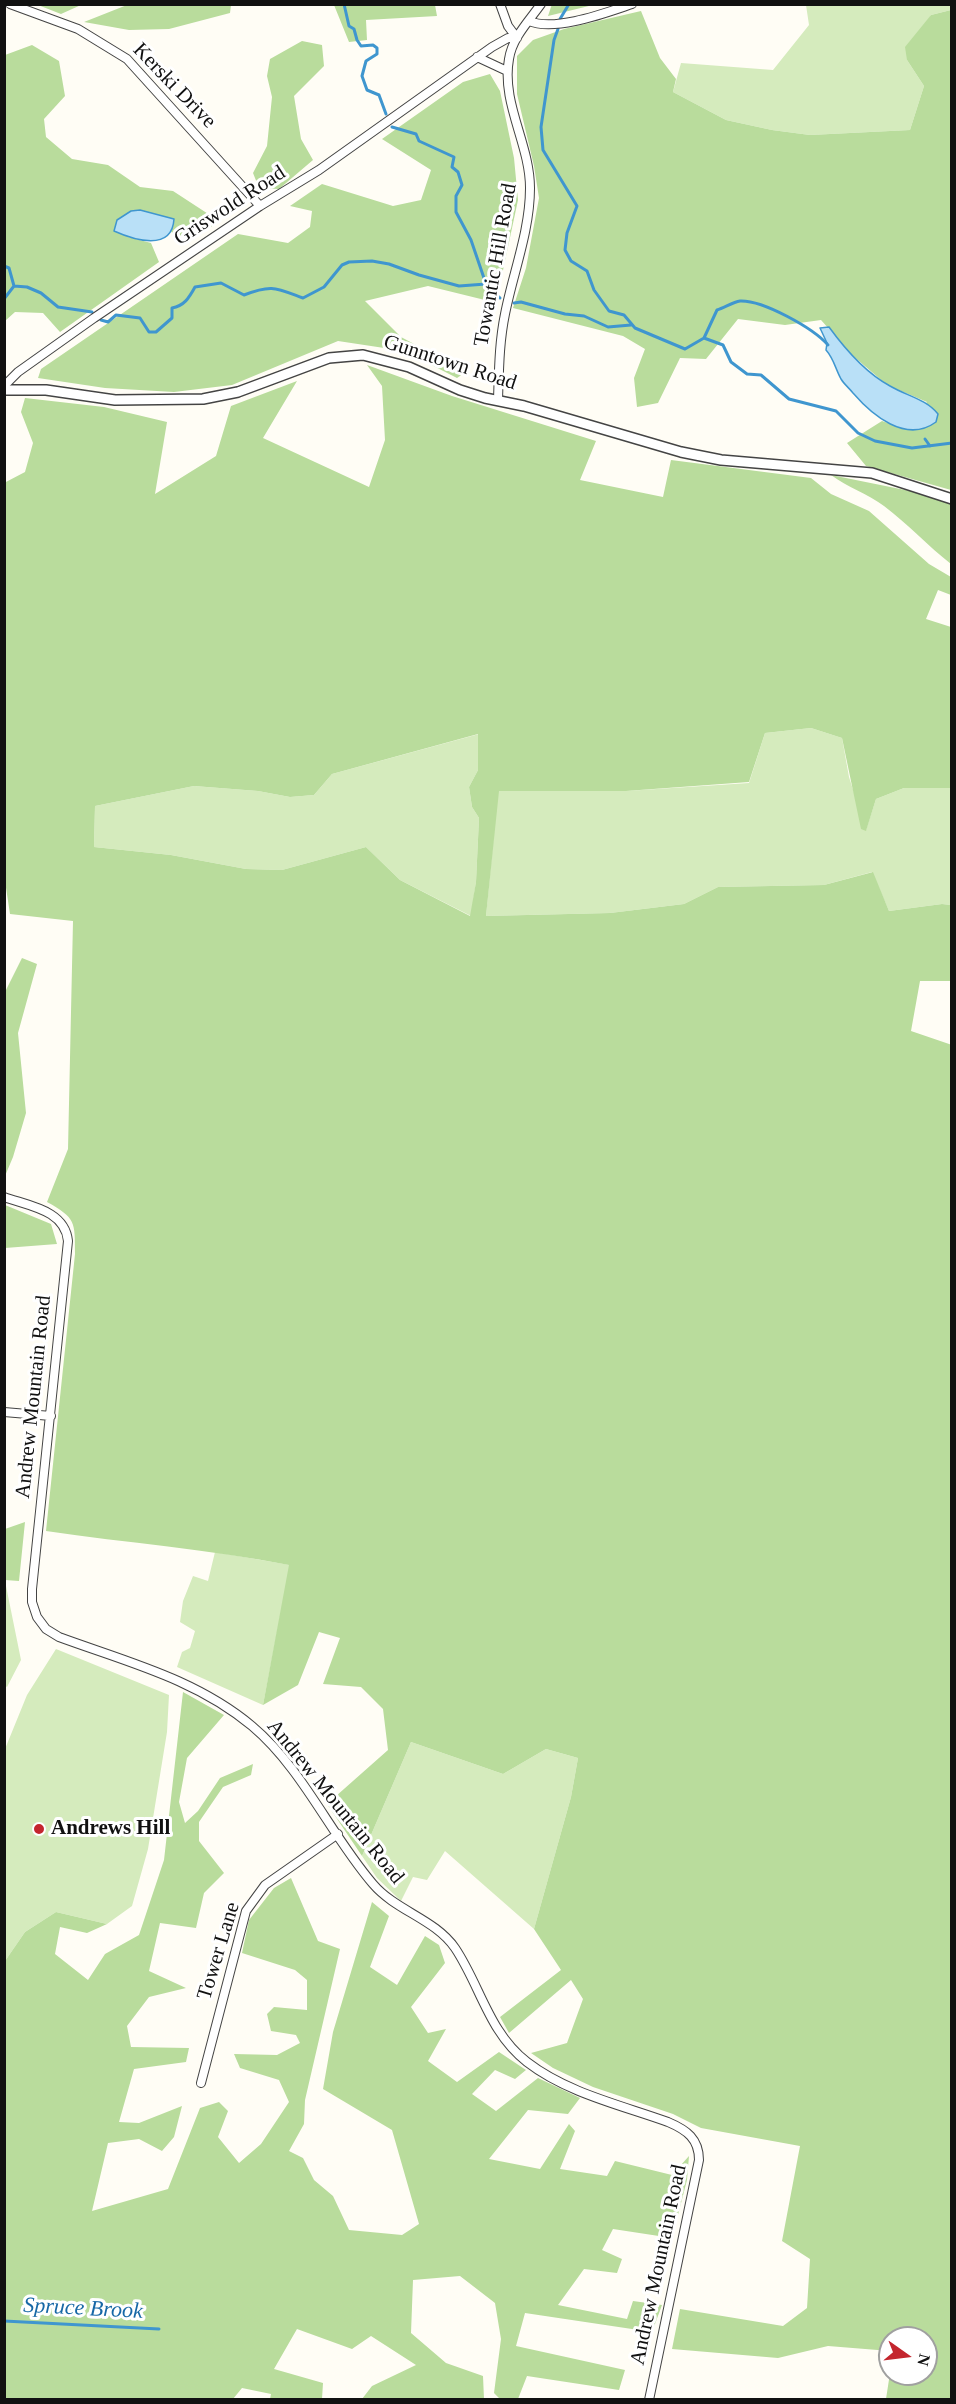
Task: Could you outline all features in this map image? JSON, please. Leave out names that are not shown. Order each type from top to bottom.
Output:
[{"type":"street","name":"Kerski Drive","points":[[10,4],[78,29],[127,59],[260,206]]},
{"type":"street","points":[[500,4],[508,26],[517,38]]},
{"type":"street","name":"Towantic Hill Road","points":[[498,400],[498,363],[502,325],[525,228],[530,189],[526,157],[509,92],[507,71],[511,50],[517,38],[542,4]]},
{"type":"street","points":[[529,21],[553,24],[632,4]]},
{"type":"street","name":"Griswold Road","points":[[4,388],[18,372],[94,318],[260,206],[319,170],[501,41],[517,38]]},
{"type":"street","points":[[477,57],[507,71]]},
{"type":"street","name":"Gunntown Road","points":[[4,388],[46,390],[115,400],[203,399],[238,392],[329,358],[355,354],[391,360],[460,390],[524,405],[644,442],[705,457],[747,463],[872,473],[951,499]]},
{"type":"street","name":"Andrew Mountain Road","points":[[4,1197],[53,1215],[63,1223],[67,1234],[51,1416],[33,1576],[33,1602],[41,1623],[60,1637],[143,1665],[179,1681],[211,1698],[241,1718],[262,1735],[282,1757],[380,1891],[449,1940],[500,2034],[522,2058],[566,2085],[679,2126],[695,2140],[699,2153],[697,2173],[649,2400]]},
{"type":"street","points":[[4,1412],[51,1416]]},
{"type":"street","name":"Tower Lane","points":[[201,2083],[246,1911],[265,1885],[338,1834]]},
{"type":"green space","points":[[552,4],[593,4],[593,5],[548,16]]},
{"type":"green space","points":[[38,5],[81,5],[61,14]]},
{"type":"green space","points":[[127,5],[231,5],[230,13],[169,29],[129,30],[84,22]]},
{"type":"green space","points":[[334,5],[435,5],[437,16],[366,20],[367,40],[349,42]]},
{"type":"green space","points":[[806,5],[951,5],[951,10],[931,15],[907,60],[924,86],[910,130],[810,135],[772,130],[726,120],[673,92],[681,63],[773,70],[809,25]]},
{"type":"green space","points":[[951,10],[951,490],[866,466],[847,443],[882,421],[903,428],[927,402],[887,385],[852,355],[821,320],[785,325],[738,319],[706,359],[680,358],[658,403],[637,407],[634,378],[645,349],[623,336],[513,308],[526,268],[539,198],[517,94],[517,56],[533,40],[564,29],[641,11],[660,58],[676,79],[673,92],[726,120],[810,135],[910,130],[924,86],[907,60],[905,47],[931,15]]},
{"type":"green space","points":[[302,41],[322,45],[324,66],[294,96],[301,139],[313,160],[279,189],[259,188],[253,173],[267,146],[272,97],[267,76],[270,59]]},
{"type":"green space","points":[[32,45],[59,61],[65,96],[44,119],[46,137],[72,159],[108,165],[140,187],[173,191],[219,221],[193,240],[171,232],[174,219],[140,210],[128,237],[151,243],[159,262],[60,332],[43,313],[15,312],[5,321],[5,55]]},
{"type":"green space","points":[[490,74],[500,91],[514,158],[518,200],[502,275],[493,302],[428,286],[365,301],[401,337],[466,372],[457,378],[404,351],[338,341],[232,385],[174,392],[105,388],[38,378],[41,369],[238,234],[288,243],[310,227],[312,211],[290,206],[322,184],[393,206],[421,200],[431,170],[382,139],[463,82]]},
{"type":"green space","points":[[367,365],[452,396],[596,441],[580,480],[663,497],[671,460],[811,478],[831,494],[869,511],[929,564],[951,577],[951,595],[938,590],[926,619],[951,627],[951,788],[904,788],[876,799],[866,831],[861,829],[842,738],[811,728],[765,733],[749,782],[626,791],[499,791],[486,916],[610,913],[684,904],[718,887],[824,885],[873,872],[889,911],[942,904],[951,905],[951,981],[920,981],[911,1031],[952,1045],[951,2399],[886,2399],[888,2386],[938,2386],[938,2326],[878,2326],[878,2350],[828,2346],[778,2358],[672,2349],[680,2309],[783,2326],[807,2308],[810,2259],[782,2241],[800,2146],[701,2128],[673,2114],[593,2087],[553,2068],[531,2053],[567,2043],[583,1999],[571,1980],[509,2033],[500,2017],[561,1970],[534,1929],[571,1797],[578,1758],[546,1749],[503,1774],[411,1742],[362,1856],[327,1804],[388,1750],[383,1709],[361,1687],[323,1684],[340,1638],[319,1632],[298,1685],[263,1705],[289,1565],[198,1550],[46,1531],[75,1254],[72,1222],[64,1212],[47,1202],[68,1149],[73,921],[10,914],[5,881],[4,483],[25,472],[33,443],[21,412],[25,398],[104,407],[167,422],[155,494],[216,456],[231,406],[297,381],[263,438],[369,487],[385,440],[382,386]],"holes":[[[478,734],[478,770],[469,787],[472,807],[479,818],[476,882],[470,916],[400,880],[366,847],[282,870],[246,869],[171,855],[94,847],[95,806],[194,786],[258,791],[290,797],[314,795],[332,774]]]},
{"type":"green space","points":[[831,475],[925,494],[951,504],[951,564],[884,506]]},
{"type":"green space","points":[[811,728],[842,738],[849,777],[866,830],[876,799],[904,788],[951,788],[951,905],[942,904],[889,911],[872,872],[824,885],[718,887],[684,904],[610,913],[486,916],[498,791],[626,791],[749,783],[765,733]]},
{"type":"green space","points":[[479,734],[478,770],[469,787],[472,807],[479,818],[476,882],[471,916],[400,880],[366,847],[282,870],[246,869],[171,855],[94,847],[95,806],[194,786],[258,791],[290,797],[314,795],[332,774]]},
{"type":"green space","points":[[22,958],[37,964],[18,1033],[26,1113],[5,1176],[5,992]]},
{"type":"green space","points":[[5,1205],[51,1224],[57,1244],[5,1248]]},
{"type":"green space","points":[[25,1522],[19,1581],[5,1580],[5,1529]]},
{"type":"green space","points":[[215,1552],[290,1565],[263,1705],[177,1667],[182,1652],[190,1648],[195,1631],[180,1622],[183,1601],[193,1576],[208,1581]]},
{"type":"green space","points":[[5,1581],[21,1660],[7,1687],[4,1685]]},
{"type":"green space","points":[[56,1649],[169,1695],[167,1732],[148,1849],[132,1906],[107,1924],[56,1912],[25,1932],[5,1961],[5,1749],[27,1695]]},
{"type":"green space","points":[[183,1692],[224,1715],[187,1758],[179,1802],[185,1823],[198,1811],[220,1778],[253,1764],[251,1775],[223,1787],[199,1822],[199,1841],[224,1873],[204,1893],[196,1928],[160,1923],[149,1971],[186,1988],[149,1997],[127,2026],[131,2047],[189,2048],[186,2062],[134,2069],[119,2122],[139,2123],[182,2106],[174,2137],[162,2151],[139,2139],[108,2143],[92,2211],[168,2189],[200,2108],[219,2102],[228,2111],[218,2137],[239,2163],[261,2144],[289,2102],[279,2080],[240,2068],[234,2054],[277,2055],[300,2043],[296,2035],[271,2031],[267,2014],[274,2007],[307,2010],[307,1980],[295,1970],[242,1953],[249,1920],[274,1888],[291,1878],[318,1941],[340,1949],[305,2100],[304,2124],[289,2151],[303,2158],[314,2180],[333,2196],[349,2230],[402,2235],[419,2224],[392,2130],[323,2089],[333,2032],[372,1902],[389,1916],[370,1967],[397,1985],[425,1936],[439,1945],[445,1963],[411,2007],[428,2033],[446,2029],[428,2061],[457,2082],[499,2052],[526,2070],[515,2079],[495,2070],[472,2094],[496,2111],[538,2078],[580,2098],[568,2114],[528,2110],[489,2159],[540,2169],[569,2124],[575,2131],[560,2169],[607,2176],[615,2161],[672,2175],[689,2156],[687,2180],[672,2238],[613,2229],[602,2250],[622,2259],[617,2273],[584,2269],[558,2305],[627,2319],[633,2301],[662,2305],[652,2332],[525,2313],[516,2346],[625,2370],[619,2390],[527,2376],[518,2399],[500,2399],[494,2393],[501,2339],[495,2303],[460,2276],[413,2280],[411,2333],[446,2363],[483,2376],[484,2399],[362,2399],[372,2386],[416,2365],[371,2336],[352,2349],[297,2329],[274,2369],[323,2383],[322,2399],[270,2399],[271,2394],[242,2388],[233,2399],[5,2399],[5,1961],[25,1932],[56,1912],[107,1924],[87,1933],[60,1927],[55,1954],[88,1980],[105,1954],[139,1935],[164,1860]]},
{"type":"green space","points":[[411,1742],[503,1774],[546,1749],[578,1758],[571,1797],[534,1929],[445,1851],[427,1880],[413,1877],[401,1901],[377,1878],[362,1856]]},
{"type":"water","points":[[140,210],[174,219],[172,229],[167,236],[151,241],[132,238],[114,231],[117,220],[131,211]]},
{"type":"water","points":[[829,327],[849,352],[881,381],[922,401],[933,409],[938,414],[936,422],[925,428],[913,430],[902,428],[890,424],[870,410],[842,381],[826,350],[827,343],[820,328]]},
{"type":"waterway","points":[[344,4],[349,26],[354,29],[361,46],[373,45],[377,48],[377,54],[366,61],[362,76],[367,90],[379,95],[386,114]]},
{"type":"waterway","points":[[560,19],[569,4]]},
{"type":"waterway","points":[[558,29],[554,40],[541,127],[543,150],[577,206],[567,233],[565,250],[571,261],[587,271],[594,290],[609,311],[624,315],[635,328],[685,349],[704,338],[717,310],[740,301],[750,302],[787,316],[828,345]]},
{"type":"waterway","points":[[392,127],[416,134],[419,141],[454,157],[452,167],[458,172],[462,185],[456,196],[456,212],[471,240],[486,284],[500,298]]},
{"type":"waterway","points":[[101,320],[108,322],[116,315],[140,318],[149,332],[156,332],[172,318],[172,308],[186,301],[195,287],[221,283],[244,295],[268,288],[303,298],[324,287],[342,265],[349,262],[372,261],[389,264],[459,286],[486,284]]},
{"type":"waterway","points":[[4,266],[9,268],[14,286]]},
{"type":"waterway","points":[[4,299],[14,286],[27,287],[41,293],[58,307],[92,312]]},
{"type":"waterway","points":[[514,303],[521,302],[565,314],[584,316],[608,327],[631,325]]},
{"type":"waterway","points":[[704,338],[723,345],[731,362],[747,374],[761,375],[789,399],[836,411],[858,433],[875,441],[912,448],[952,443]]},
{"type":"waterway","points":[[925,439],[930,446]]},
{"type":"waterway","name":"Spruce Brook","points":[[4,2321],[159,2329]]},
{"type":"place","name":"Andrews Hill","points":[[39,1829]]}]
